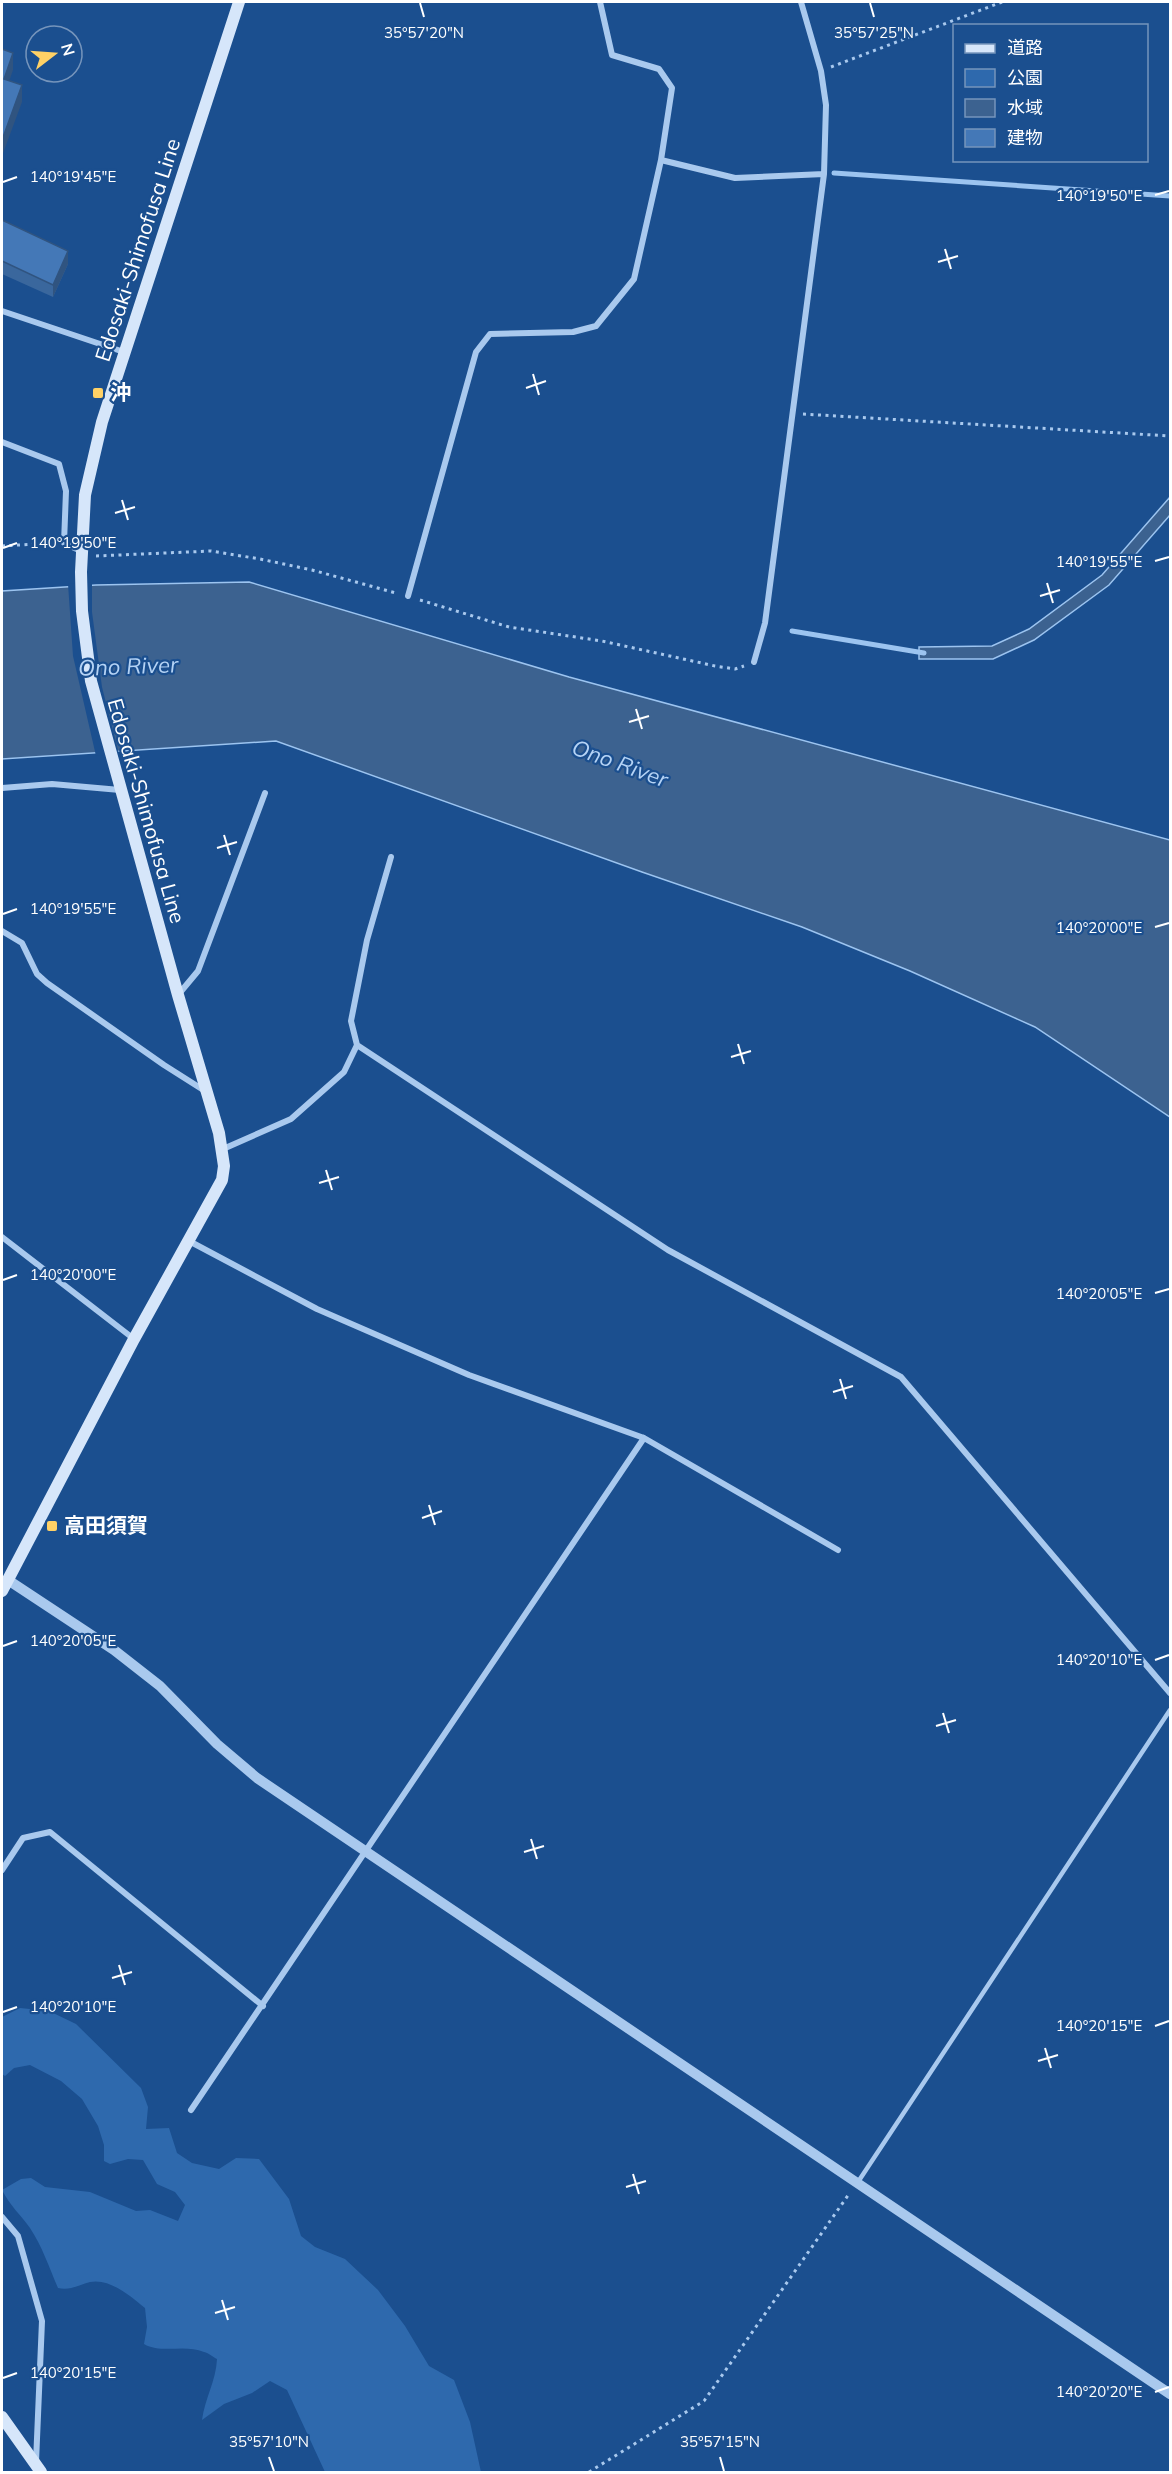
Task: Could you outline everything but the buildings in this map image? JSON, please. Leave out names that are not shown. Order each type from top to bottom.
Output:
[{"type":"main road","name":"Edosaki-Shimofusa Line","points":[[4,1585],[222,1180],[223,1149],[91,681],[82,610],[81,551],[85,495],[92,461],[124,352],[239,2]]},
{"type":"main road","points":[[2,2417],[38,2469]]},
{"type":"street","points":[[408,596],[476,352],[490,334],[573,332],[596,326],[634,279],[661,160],[672,88],[659,69],[612,55],[600,2]]},
{"type":"street","points":[[754,662],[765,623],[824,174],[826,105],[821,71],[801,2]]},
{"type":"street","points":[[661,160],[735,178],[824,174]]},
{"type":"street","points":[[2,311],[124,352]]},
{"type":"street","points":[[2,442],[59,464],[66,491],[64,543],[81,551]]},
{"type":"street","points":[[2,788],[51,784],[119,784]]},
{"type":"street","points":[[178,996],[198,971],[265,793]]},
{"type":"street","points":[[223,1149],[291,1119],[344,1072],[357,1045],[351,1021],[367,940],[391,856]]},
{"type":"street","points":[[2,931],[22,943],[37,974],[47,983],[164,1065],[207,1092]]},
{"type":"street","points":[[357,1045],[668,1250],[901,1377],[1170,1693]]},
{"type":"street","points":[[2,1237],[134,1340]]},
{"type":"street","points":[[189,1241],[317,1309],[447,1366],[644,1438],[838,1550]]},
{"type":"street","points":[[191,2110],[644,1438]]},
{"type":"street","points":[[4,1585],[114,1650],[160,1686],[217,1744],[257,1778],[367,1850],[1170,2394]]},
{"type":"street","points":[[2,1870],[23,1838],[50,1832],[263,2006]]},
{"type":"street","points":[[2,2217],[18,2236],[42,2321],[38,2469]]},
{"type":"lane","points":[[858,2182],[1170,1710]]},
{"type":"path","points":[[821,71],[1002,2]]},
{"type":"path","points":[[792,413],[1170,436]]},
{"type":"path","points":[[2,546],[64,543],[100,557],[211,551],[312,570],[509,627],[602,641],[735,669],[754,662]]},
{"type":"path","points":[[589,2472],[705,2401],[858,2182]]},
{"type":"green space","points":[[20,2008],[49,2011],[76,2024],[141,2088],[148,2107],[146,2129],[169,2128],[177,2153],[192,2163],[219,2169],[236,2158],[259,2159],[289,2199],[301,2236],[315,2247],[345,2259],[378,2290],[405,2326],[429,2366],[454,2380],[470,2422],[481,2472],[325,2472],[287,2390],[270,2381],[252,2393],[224,2404],[202,2420],[215,2375],[217,2359],[197,2350],[158,2348],[144,2344],[147,2327],[145,2308],[112,2285],[97,2281],[70,2288],[58,2288],[34,2235],[2,2190],[21,2179],[31,2178],[45,2187],[90,2192],[136,2211],[150,2210],[178,2221],[185,2205],[175,2192],[157,2184],[143,2160],[128,2159],[110,2164],[104,2161],[104,2145],[98,2126],[82,2099],[61,2081],[30,2065],[14,2068],[5,2076],[2,2074],[2,2017]]},
{"type":"water","points":[[1170,497],[1170,515],[1109,585],[1034,640],[993,659],[919,659],[919,647],[992,646],[1029,629],[1102,575]]},
{"type":"water","name":"Ono River","points":[[249,582],[569,677],[1170,840],[1170,1117],[1035,1027],[910,971],[802,927],[276,741],[2,759],[2,591],[96,585]]},
{"type":"pier","points":[[92,582],[92,612],[102,687],[119,754],[96,756],[73,656],[68,584]]},
{"type":"waterway","points":[[834,173],[1170,196]]},
{"type":"waterway","points":[[792,631],[924,653]]},
{"type":"place","name":"沖","points":[[98,393]]},
{"type":"place","name":"高田須賀","points":[[52,1526]]}]
